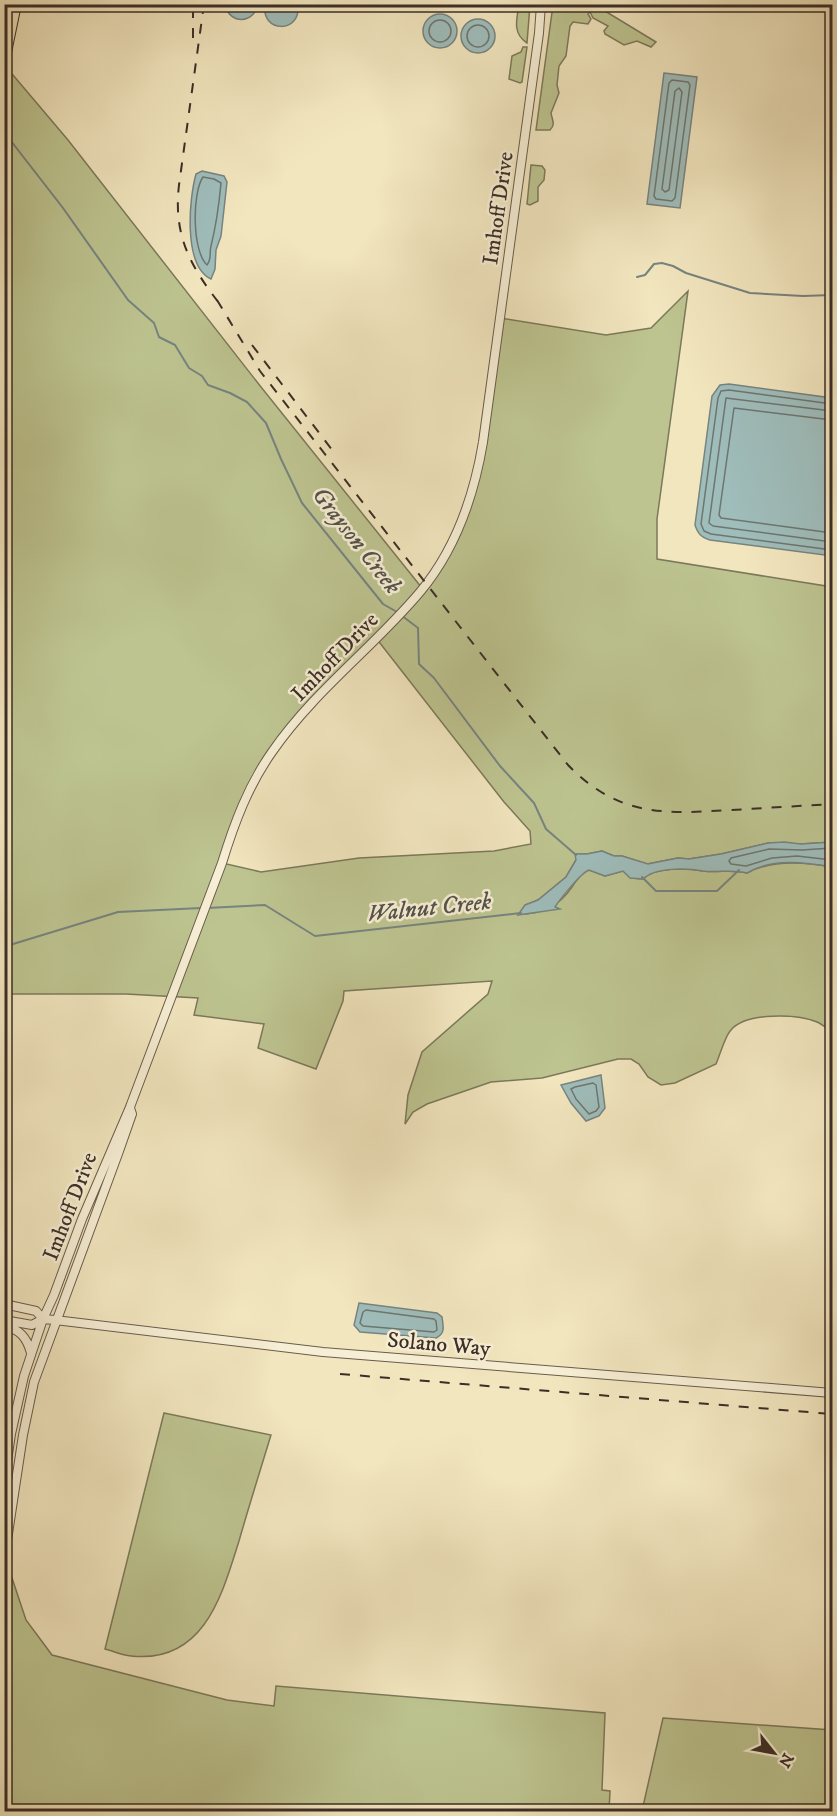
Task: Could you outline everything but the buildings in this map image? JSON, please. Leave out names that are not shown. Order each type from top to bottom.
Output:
[{"type":"highway","points":[[4,14],[6,4]]},
{"type":"highway","points":[[4,57],[15,4]]},
{"type":"street","name":"Imhoff Drive","points":[[4,1481],[11,1434],[31,1353],[43,1319],[82,1219],[130,1107],[222,863],[231,833],[252,783],[297,720],[420,592],[455,536],[473,491],[479,467],[541,4]]},
{"type":"street","name":"Imhoff Drive","points":[[4,1560],[34,1382],[132,1114],[130,1107]]},
{"type":"street","name":"Solano Way","points":[[4,1304],[36,1311],[43,1319]]},
{"type":"street","name":"Solano Way","points":[[4,1320],[32,1325],[43,1319],[55,1320],[323,1352],[832,1393]]},
{"type":"street","points":[[4,1326],[13,1328],[21,1334],[28,1342],[31,1353]]},
{"type":"green space","points":[[519,5],[530,5],[527,43],[519,36],[517,22]]},
{"type":"green space","points":[[553,5],[590,5],[600,8],[656,42],[651,47],[637,41],[624,45],[605,34],[604,31],[608,26],[593,18],[590,12],[588,14],[591,19],[588,24],[573,22],[570,26],[566,56],[559,66],[557,85],[559,93],[551,113],[553,126],[550,130],[536,130]]},
{"type":"green space","points":[[523,47],[527,47],[520,83],[509,79],[512,56],[521,52]]},
{"type":"green space","points":[[5,69],[13,75],[68,140],[422,588],[430,579],[473,491],[500,318],[606,335],[651,328],[688,291],[657,519],[657,559],[832,587],[832,842],[768,843],[721,854],[647,864],[602,851],[576,854],[576,860],[566,877],[538,900],[525,905],[519,914],[535,913],[549,908],[561,900],[581,875],[589,870],[605,876],[623,871],[631,878],[643,879],[655,872],[672,869],[747,873],[767,865],[789,863],[832,867],[832,1032],[808,1019],[785,1016],[760,1017],[738,1024],[731,1030],[716,1064],[675,1083],[661,1085],[648,1077],[639,1064],[631,1059],[618,1059],[542,1078],[491,1082],[427,1104],[413,1112],[405,1124],[408,1095],[422,1052],[488,994],[492,981],[344,991],[343,1001],[316,1069],[258,1048],[264,1024],[194,1015],[198,998],[126,994],[5,994]],"holes":[[[376,638],[504,802],[530,831],[531,844],[494,851],[359,858],[261,872],[222,863],[231,833],[273,751]]]},
{"type":"green space","points":[[531,165],[542,166],[545,170],[544,180],[538,187],[538,201],[530,205],[527,204]]},
{"type":"green space","points":[[164,1413],[271,1435],[225,1583],[206,1622],[193,1637],[176,1649],[156,1656],[131,1656],[105,1649]]},
{"type":"green space","points":[[4,1577],[12,1578],[26,1620],[52,1655],[227,1700],[274,1706],[276,1686],[605,1713],[602,1790],[610,1791],[609,1811],[5,1811]]},
{"type":"green space","points":[[663,1718],[832,1730],[832,1811],[642,1811]]},
{"type":"water","points":[[258,4],[252,15],[242,19],[232,16],[225,5]]},
{"type":"water","points":[[265,5],[298,5],[297,14],[294,21],[288,25],[274,25],[265,14]]},
{"type":"water","points":[[440,14],[452,19],[457,31],[452,43],[440,48],[428,43],[423,31],[428,19]]},
{"type":"water","points":[[478,19],[490,24],[495,36],[490,48],[478,53],[466,48],[461,36],[466,24]]},
{"type":"water","points":[[664,73],[697,77],[680,208],[647,204]]},
{"type":"water","points":[[202,171],[224,176],[227,182],[221,236],[211,279],[202,272],[196,261],[190,231],[193,185],[196,174]]},
{"type":"water","points":[[729,384],[832,398],[832,556],[710,540],[697,531],[695,525],[712,396],[720,385]]},
{"type":"water","points":[[784,842],[801,844],[832,842],[832,867],[788,862],[767,865],[747,873],[672,869],[655,872],[643,879],[630,878],[623,871],[605,876],[589,870],[576,881],[555,907],[560,909],[518,915],[525,905],[538,900],[566,877],[576,860],[575,854],[602,851],[648,864]]},
{"type":"water","points":[[601,1075],[605,1108],[599,1116],[586,1121],[571,1103],[561,1085]]},
{"type":"water","points":[[359,1303],[437,1313],[442,1317],[443,1332],[436,1338],[360,1332],[354,1325]]},
{"type":"waterway","points":[[822,4],[832,9]]},
{"type":"waterway","name":"Grayson Creek","points":[[4,132],[63,208],[128,300],[154,323],[159,337],[175,345],[189,368],[202,376],[208,385],[247,402],[266,423],[302,503],[383,604],[397,612]]},
{"type":"waterway","points":[[637,277],[645,275],[654,264],[662,263],[750,293],[832,295]]},
{"type":"waterway","name":"Grayson Creek","points":[[401,615],[418,628],[419,664],[434,678],[500,766],[534,803],[546,829],[576,855]]},
{"type":"waterway","name":"Walnut Creek","points":[[642,877],[656,891],[717,891],[739,870]]},
{"type":"waterway","name":"Walnut Creek","points":[[207,908],[265,905],[315,936],[521,913]]},
{"type":"waterway","name":"Walnut Creek","points":[[4,944],[13,944],[118,912],[201,908]]},
{"type":"railway","points":[[193,4],[193,38]]},
{"type":"railway","points":[[204,4],[178,204],[182,236],[187,251],[201,278],[222,307]]},
{"type":"railway","points":[[217,300],[260,371],[568,765],[587,782],[605,795],[624,803],[663,811],[684,812],[832,804]]},
{"type":"railway","points":[[252,345],[336,455]]},
{"type":"railway","points":[[340,1374],[832,1414]]}]
